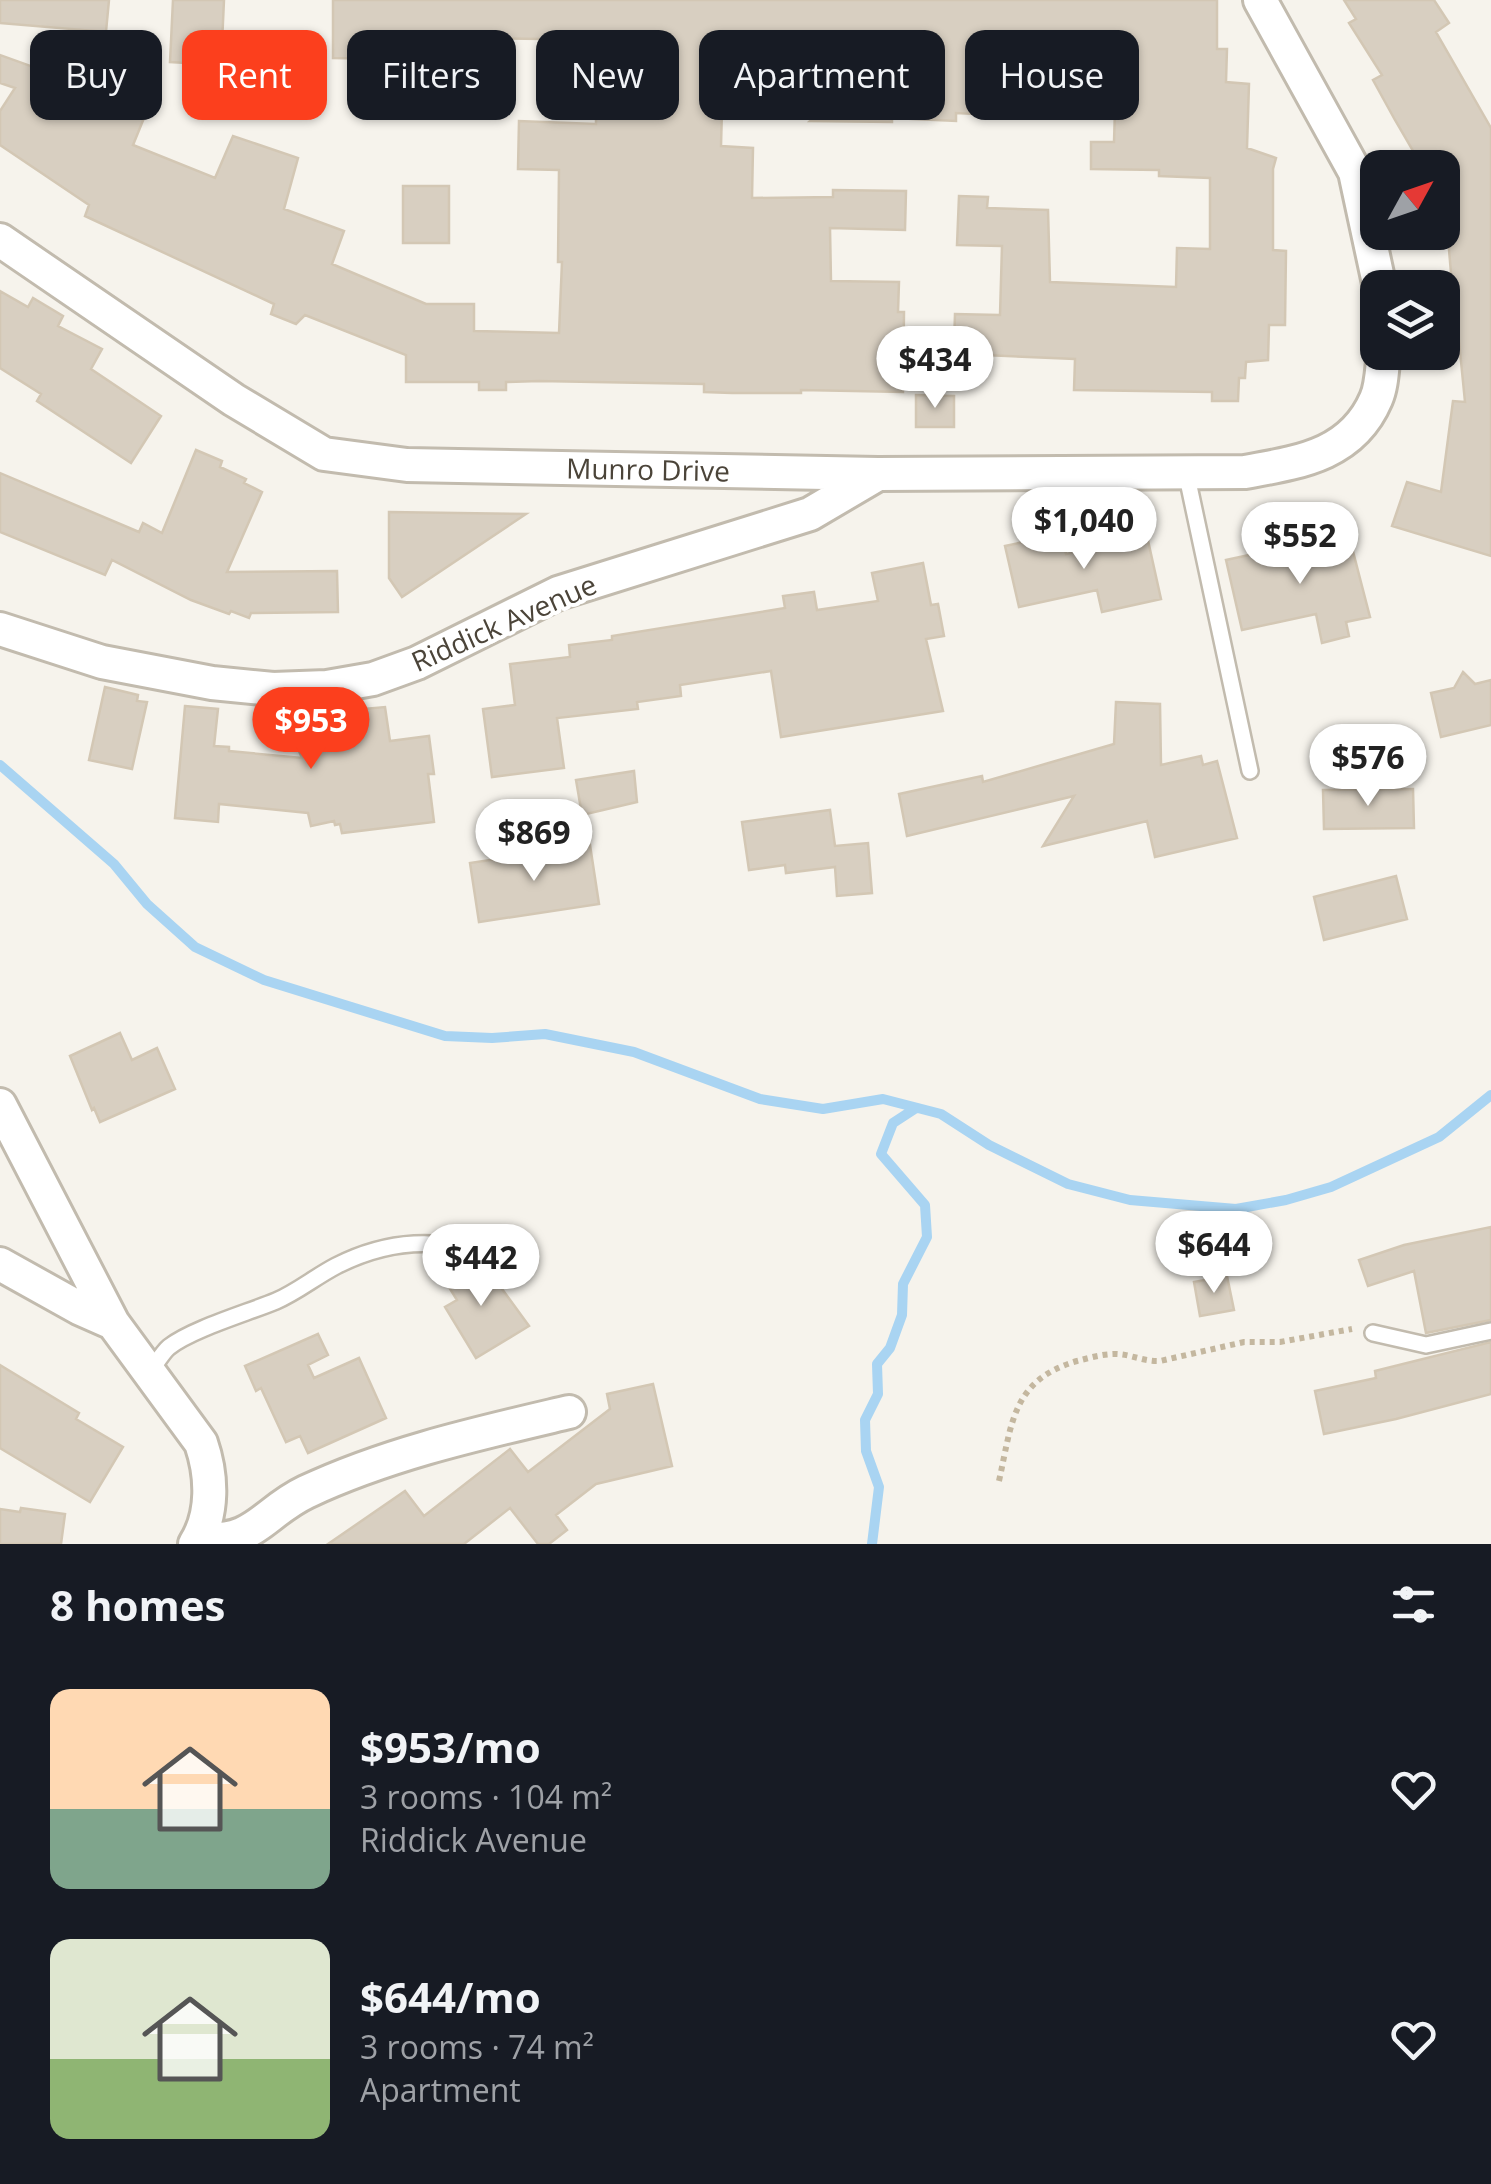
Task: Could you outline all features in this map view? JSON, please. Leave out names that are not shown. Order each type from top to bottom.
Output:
[{"type":"street","points":[[1260,0],[1355,172],[1376,270]]},
{"type":"street","name":"Munro Drive","points":[[0,240],[234,400],[324,454],[407,465],[878,474],[1245,472],[1301,462],[1354,436],[1378,397],[1382,370]]},
{"type":"street","name":"Riddick Avenue","points":[[0,630],[102,662],[212,683],[273,689],[327,687],[374,678],[416,663],[558,593],[810,514],[878,474]]},
{"type":"street","points":[[0,1104],[113,1323],[201,1443],[210,1489],[197,1541],[224,1543],[248,1534],[303,1494],[463,1437],[569,1412]]},
{"type":"street","points":[[0,1264],[113,1323]]},
{"type":"lane","points":[[1186,472],[1250,771]]},
{"type":"lane","points":[[150,1372],[168,1348],[188,1336],[284,1298],[338,1265],[374,1252],[437,1242],[464,1246],[493,1258]]},
{"type":"lane","points":[[1373,1333],[1426,1344],[1491,1332]]},
{"type":"path","points":[[999,1481],[1018,1405],[1028,1387],[1060,1366],[1115,1354],[1160,1361],[1244,1342],[1280,1342],[1335,1330],[1373,1333]]},
{"type":"building","points":[[0,0],[109,0],[106,30],[0,23]]},
{"type":"building","points":[[173,0],[224,0],[223,30],[182,30],[182,63],[170,62]]},
{"type":"building","points":[[333,0],[1217,0],[1217,49],[1227,49],[1226,82],[1249,84],[1247,148],[1276,158],[1273,250],[1286,251],[1285,325],[1269,325],[1268,360],[1246,362],[1245,378],[1239,378],[1238,401],[1212,401],[1212,392],[1074,390],[1075,359],[984,355],[984,376],[953,375],[955,314],[1000,315],[1002,246],[957,245],[959,196],[988,197],[987,208],[1048,210],[1050,282],[1176,287],[1177,248],[1210,249],[1210,178],[1159,176],[1159,170],[1091,169],[1091,142],[1114,142],[1115,120],[1139,120],[1139,30],[965,30],[965,113],[956,113],[956,121],[935,120],[945,120],[945,30],[699,30],[699,120],[722,120],[721,146],[753,148],[752,198],[833,197],[833,190],[906,191],[905,230],[830,228],[831,281],[899,282],[898,312],[904,312],[903,392],[732,393],[704,392],[704,384],[539,381],[506,382],[506,390],[479,390],[479,382],[406,382],[406,355],[305,315],[296,324],[271,314],[274,304],[85,216],[89,205],[0,145],[0,111],[15,88],[0,83],[0,55],[30,66],[30,120],[143,120],[133,145],[215,178],[233,136],[298,158],[284,209],[344,231],[332,264],[426,304],[474,304],[474,331],[559,333],[559,170],[518,169],[519,121],[596,124],[596,120],[679,120],[679,30],[536,30],[536,39],[516,39],[516,30],[347,30],[347,58],[333,58]]},
{"type":"building","points":[[1344,0],[1434,0],[1449,23],[1436,32],[1491,128],[1491,556],[1392,526],[1407,482],[1441,492],[1453,401],[1465,402],[1460,351],[1460,270],[1451,270],[1449,250],[1460,250],[1460,150],[1412,150],[1373,80],[1382,75],[1349,23],[1356,19]]},
{"type":"building","points":[[892,120],[892,122],[810,121]]},
{"type":"building","points":[[403,186],[449,186],[449,243],[403,243]]},
{"type":"building","points":[[0,291],[28,307],[33,298],[63,316],[58,326],[102,349],[91,369],[161,416],[131,463],[37,401],[41,394],[0,368]]},
{"type":"building","points":[[916,395],[954,396],[954,427],[916,427]]},
{"type":"building","points":[[196,450],[222,461],[220,467],[262,492],[227,572],[337,571],[338,612],[251,613],[249,618],[231,611],[229,614],[191,600],[112,560],[105,575],[0,532],[0,473],[139,532],[143,523],[162,533]]},
{"type":"building","points":[[389,512],[526,514],[402,597],[389,578]]},
{"type":"building","points":[[1061,534],[1066,554],[1147,536],[1161,599],[1102,612],[1097,590],[1019,607],[1005,546]]},
{"type":"building","points":[[1349,536],[1370,617],[1346,622],[1349,636],[1322,643],[1316,614],[1242,630],[1226,560]]},
{"type":"building","points":[[923,563],[931,605],[938,604],[944,636],[926,639],[943,711],[781,737],[771,671],[680,685],[681,696],[637,702],[638,709],[557,718],[564,768],[492,777],[483,709],[515,705],[510,664],[570,657],[569,645],[612,640],[612,636],[785,608],[783,596],[814,592],[817,610],[878,601],[872,573]]},
{"type":"building","points":[[1463,672],[1475,684],[1491,680],[1491,725],[1441,737],[1431,693],[1454,688]]},
{"type":"building","points":[[105,687],[138,695],[137,701],[147,702],[132,769],[89,760]]},
{"type":"building","points":[[1116,702],[1160,704],[1161,765],[1201,756],[1203,765],[1217,761],[1237,838],[1155,857],[1147,821],[1043,846],[1074,796],[907,836],[899,794],[982,776],[983,782],[1114,744]]},
{"type":"building","points":[[185,706],[218,709],[214,746],[302,758],[284,716],[385,707],[390,741],[429,736],[434,774],[428,774],[434,822],[342,833],[340,824],[335,825],[334,821],[311,826],[308,813],[219,804],[218,822],[175,818]]},
{"type":"building","points":[[634,771],[637,802],[582,815],[576,780]]},
{"type":"building","points":[[1413,789],[1414,828],[1324,829],[1323,790]]},
{"type":"building","points":[[830,810],[835,846],[868,843],[872,893],[837,896],[835,867],[786,873],[785,865],[749,870],[742,822]]},
{"type":"building","points":[[590,845],[599,904],[479,922],[470,863]]},
{"type":"building","points":[[1396,876],[1407,919],[1324,940],[1314,897]]},
{"type":"building","points":[[120,1033],[132,1060],[157,1048],[175,1089],[100,1122],[70,1056]]},
{"type":"building","points":[[1491,1227],[1491,1320],[1426,1333],[1414,1271],[1368,1286],[1359,1260],[1404,1245]]},
{"type":"building","points":[[466,1261],[478,1265],[488,1281],[494,1278],[529,1326],[476,1358],[445,1307],[457,1300],[442,1276]]},
{"type":"building","points":[[1227,1276],[1234,1310],[1200,1316],[1194,1282]]},
{"type":"building","points":[[318,1334],[328,1355],[308,1365],[314,1378],[359,1358],[386,1418],[308,1453],[300,1436],[286,1442],[261,1388],[256,1391],[245,1366]]},
{"type":"building","points":[[1491,1342],[1491,1394],[1324,1434],[1315,1391],[1376,1378],[1375,1371]]},
{"type":"building","points":[[0,1365],[79,1413],[76,1419],[123,1447],[90,1502],[0,1448]]},
{"type":"building","points":[[653,1384],[672,1466],[596,1484],[556,1515],[567,1530],[549,1544],[538,1544],[510,1508],[464,1544],[328,1544],[405,1491],[424,1516],[510,1449],[528,1472],[610,1409],[607,1394]]},
{"type":"building","points":[[21,1508],[65,1514],[61,1544],[0,1544],[0,1509],[20,1512]]},
{"type":"waterway","points":[[0,765],[114,864],[147,904],[195,947],[264,980],[445,1036],[545,1034],[634,1052],[760,1099],[823,1109],[883,1099],[941,1114],[989,1145],[1068,1184],[1130,1200],[1236,1209],[1331,1187],[1439,1137],[1491,1095]]},
{"type":"waterway","points":[[872,1544],[879,1487],[866,1451],[865,1420],[878,1394],[877,1364],[890,1348],[902,1315],[903,1284],[927,1237],[925,1205],[881,1154],[893,1123],[916,1108]]}]
